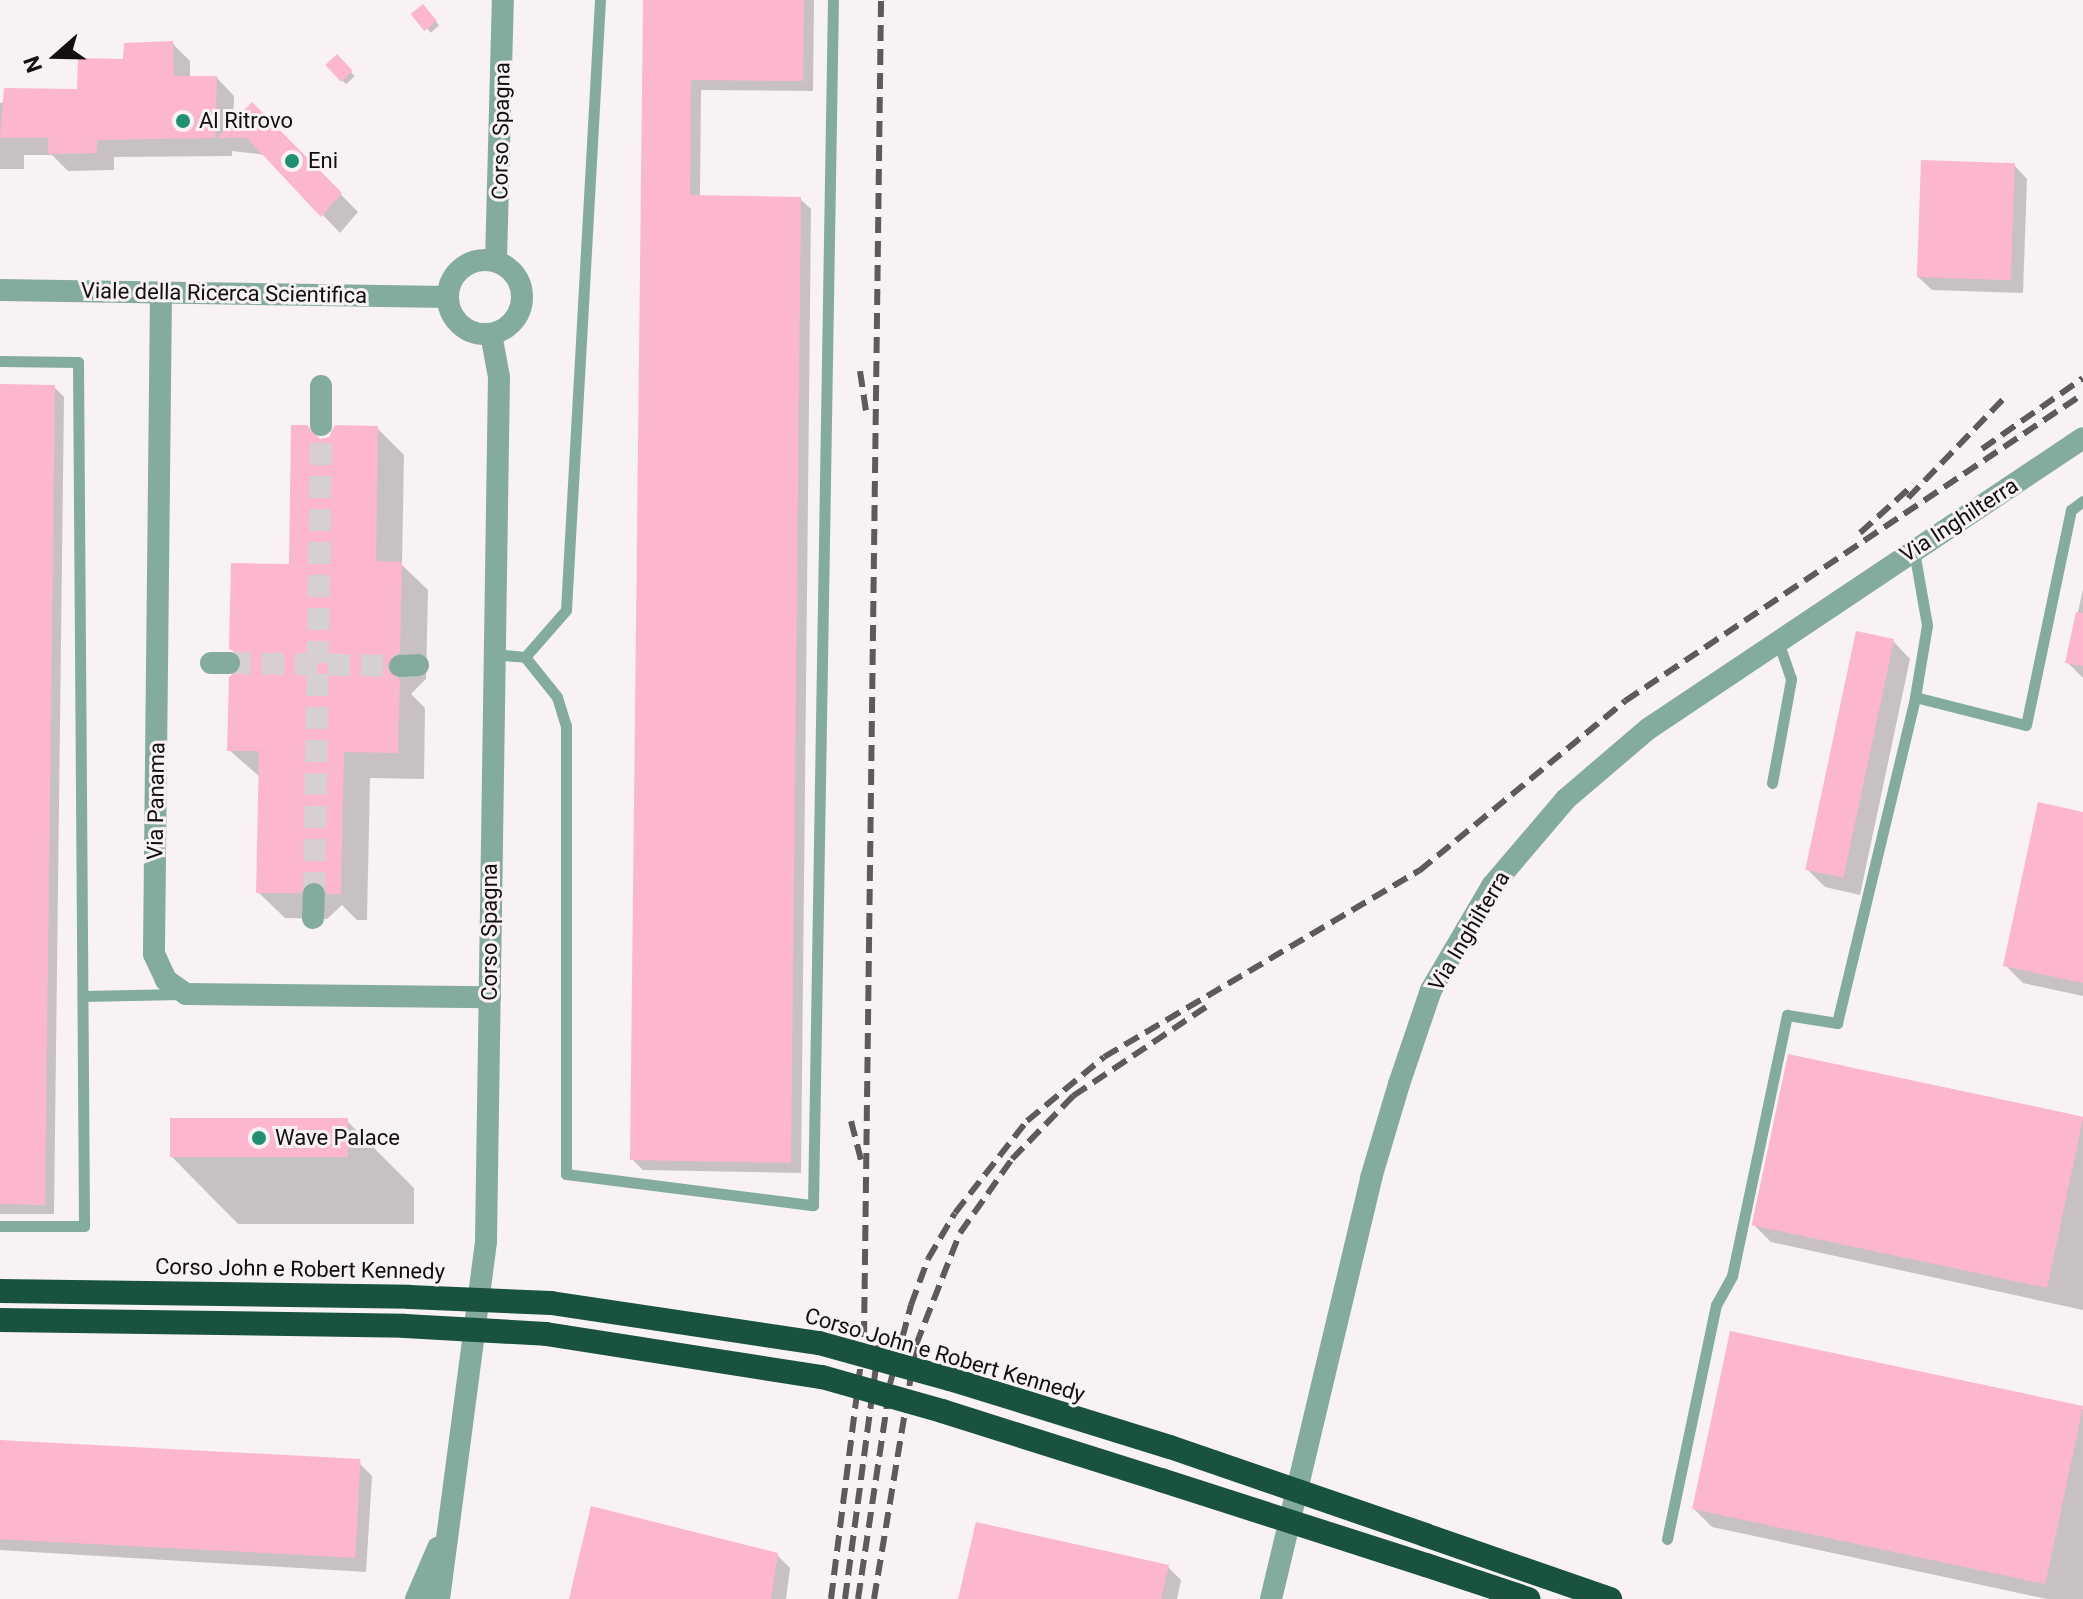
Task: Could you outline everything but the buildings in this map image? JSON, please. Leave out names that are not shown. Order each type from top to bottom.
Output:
[{"type":"highway","name":"Corso John e Robert Kennedy","points":[[0,1291],[409,1297],[551,1303],[819,1343],[950,1379],[1170,1447],[1610,1599]]},
{"type":"highway","points":[[0,1320],[405,1326],[546,1334],[822,1377],[942,1411],[1528,1599]]},
{"type":"street","name":"Corso Spagna","points":[[496,261],[503,0]]},
{"type":"street","points":[[483,259],[496,261],[515,274],[523,296],[518,316],[491,334],[467,331],[457,322],[448,297],[460,269],[483,259]]},
{"type":"street","name":"Viale della Ricerca Scientifica","points":[[0,290],[448,297]]},
{"type":"street","name":"Via Panama","points":[[161,292],[154,954],[166,980],[186,994]]},
{"type":"street","name":"Corso Spagna","points":[[439,1599],[446,1528],[474,1360],[486,1241],[491,653],[499,377],[491,334]]},
{"type":"street","points":[[321,386],[321,425]]},
{"type":"street","name":"Via Inghilterra","points":[[1271,1599],[1371,1178],[1431,990],[1492,886],[1566,799],[1648,729],[2083,438]]},
{"type":"street","points":[[313,918],[314,894]]},
{"type":"street","points":[[186,994],[490,997]]},
{"type":"street","name":"Corso Spagna","points":[[416,1599],[446,1528]]},
{"type":"lane","points":[[525,657],[566,610],[600,0]]},
{"type":"lane","points":[[491,653],[525,657],[557,697],[566,726],[566,1174],[813,1205],[833,0]]},
{"type":"lane","points":[[0,361],[78,362],[84,1226],[0,1226]]},
{"type":"lane","points":[[1915,697],[2026,725],[2071,510],[2083,501]]},
{"type":"lane","points":[[1667,1539],[1716,1305],[1732,1276],[1787,1015],[1837,1023],[1915,697],[1927,625],[1914,550]]},
{"type":"lane","points":[[1772,783],[1791,679],[1778,641]]},
{"type":"lane","points":[[83,996],[186,994]]},
{"type":"tunnel","points":[[314,894],[321,425]]},
{"type":"tunnel","points":[[229,663],[400,666]]},
{"type":"railway","points":[[831,1599],[864,1337],[881,0]]},
{"type":"railway","points":[[860,371],[866,411]]},
{"type":"railway","points":[[1982,449],[2083,378]]},
{"type":"railway","points":[[858,1599],[890,1384],[911,1305],[928,1259],[955,1213],[1027,1121],[1104,1057],[1419,871],[1625,701],[2083,394]]},
{"type":"railway","points":[[1908,498],[2007,395]]},
{"type":"railway","points":[[1860,533],[1913,485]]},
{"type":"railway","points":[[874,1599],[916,1345],[960,1233],[1012,1159],[1073,1096],[1206,1007]]},
{"type":"railway","points":[[851,1121],[861,1160]]},
{"type":"railway","points":[[845,1599],[880,1336]]},
{"type":"place","name":"Al Ritrovo","points":[[183,121]]},
{"type":"place","name":"Eni","points":[[292,161]]},
{"type":"place","name":"Wave Palace","points":[[259,1138]]}]
